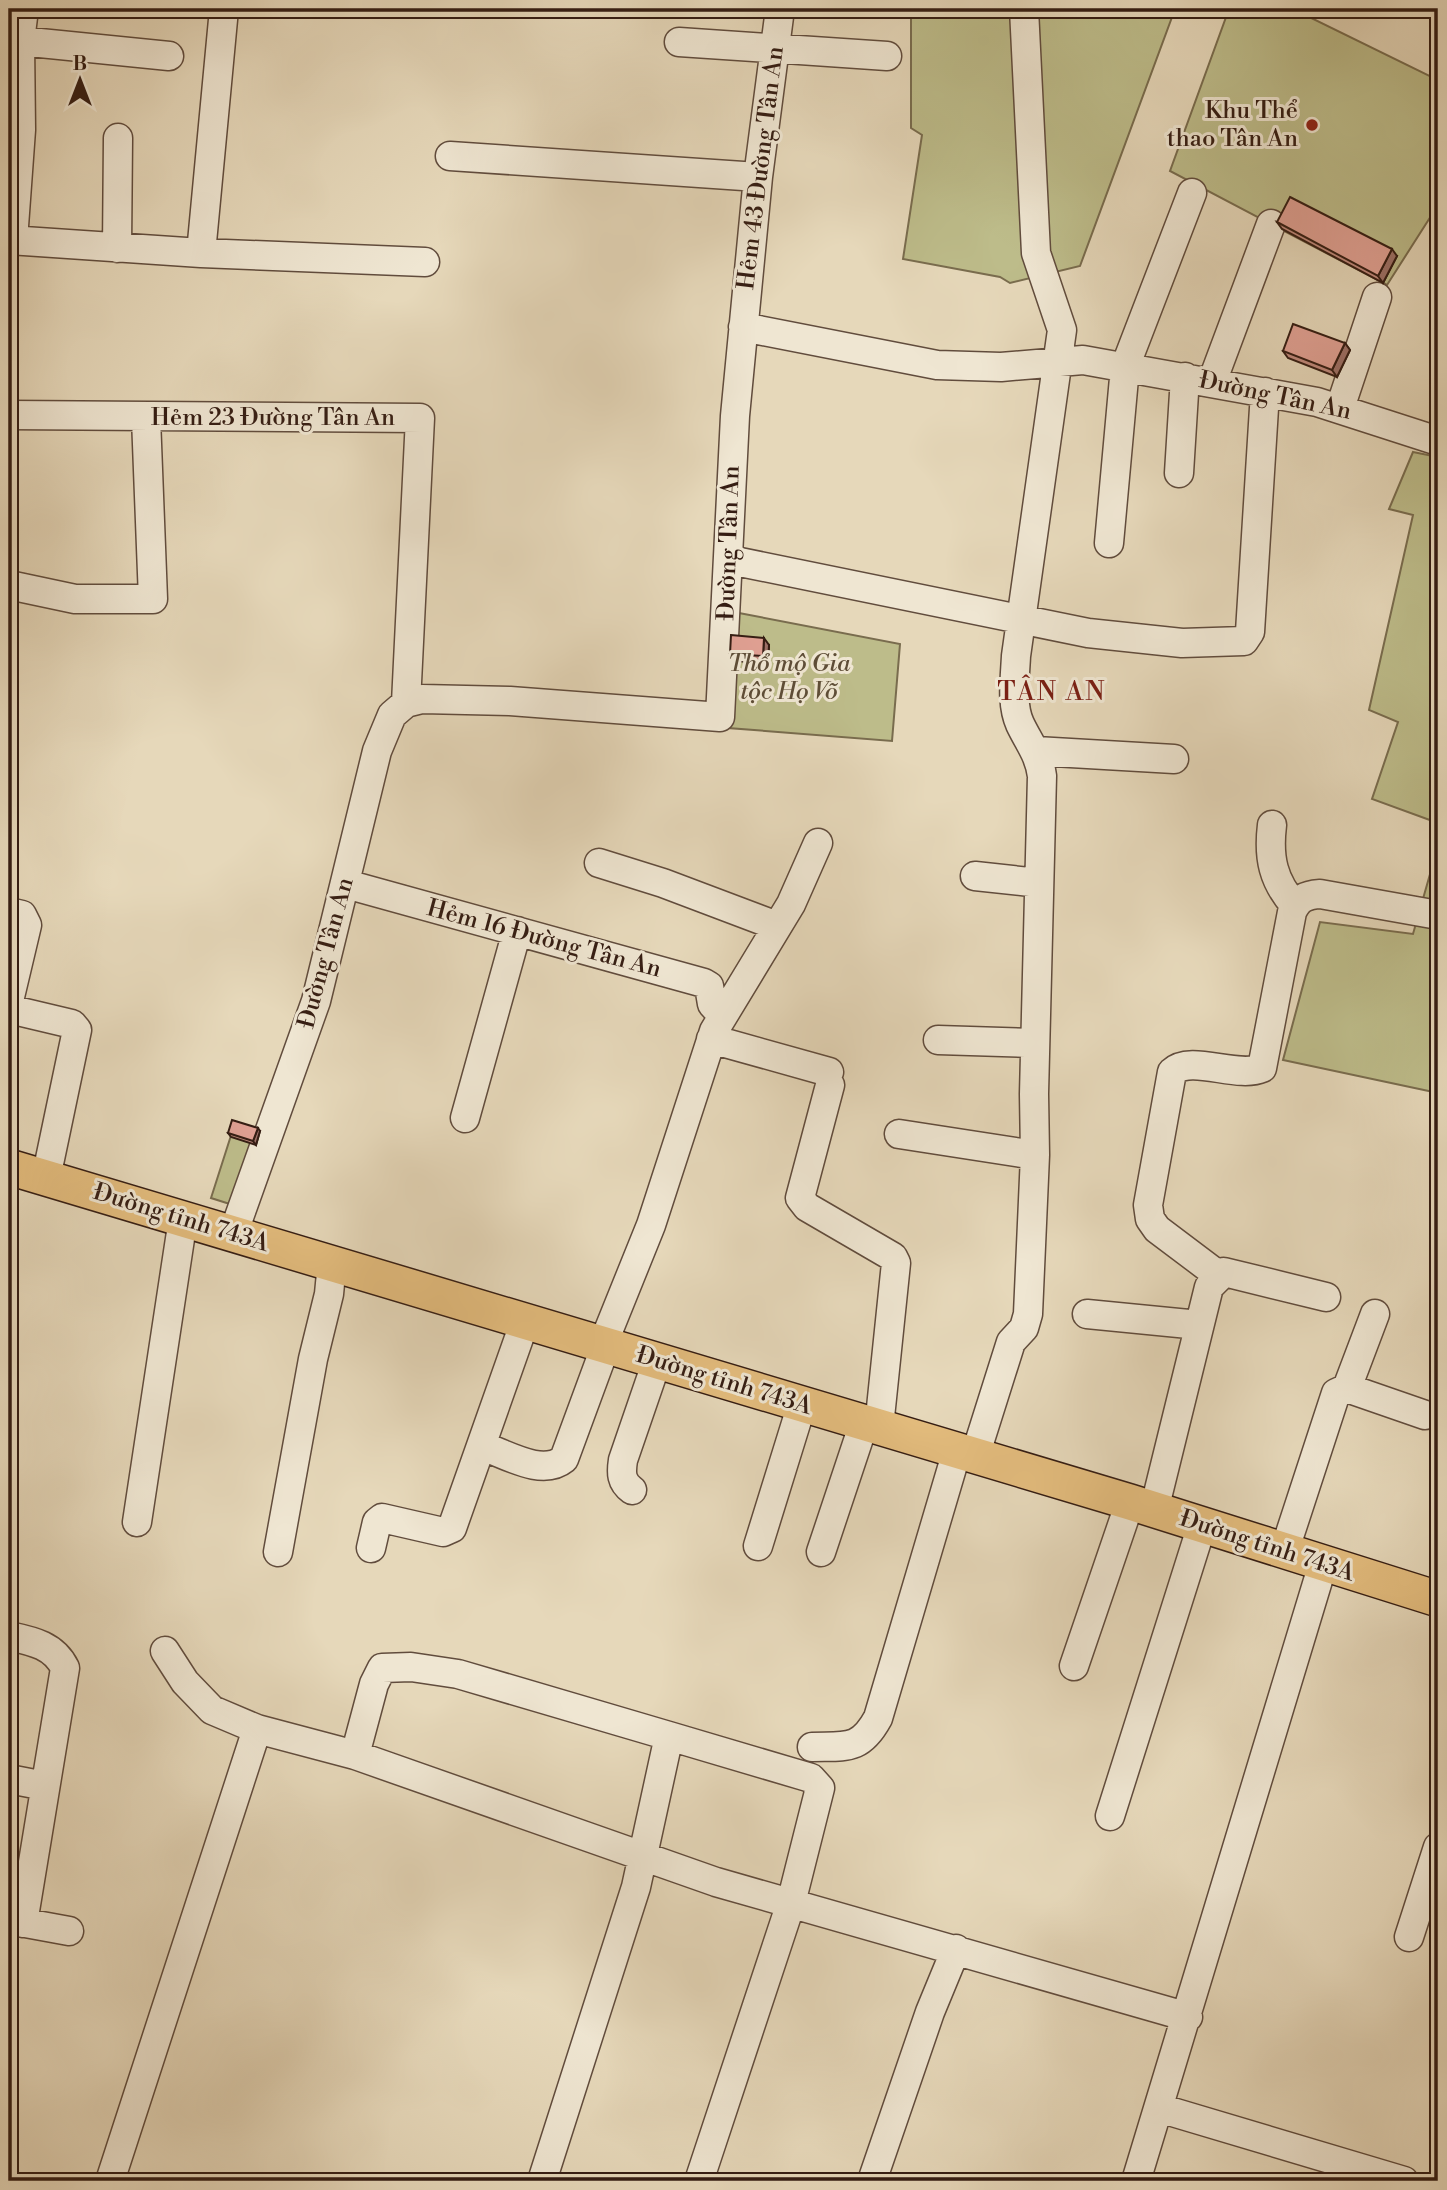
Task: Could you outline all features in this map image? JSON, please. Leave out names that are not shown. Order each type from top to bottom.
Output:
[{"type":"main road","name":"Đường tỉnh 743A","points":[[9,1167],[1142,1506],[1438,1600]]},
{"type":"street","points":[[24,9],[20,41],[21,130],[11,240],[201,254],[425,262]]},
{"type":"street","points":[[201,254],[225,9]]},
{"type":"street","name":"Hẻm 43 Đường Tân An","points":[[743,327],[758,177],[780,9]]},
{"type":"street","points":[[812,1747],[852,1746],[868,1736],[878,1718],[966,1453],[1011,1342],[1024,1328],[1028,1314],[1035,1155],[1042,776],[1037,751],[1020,723],[1014,698],[1020,621],[1058,360],[1060,321],[1047,293],[1036,253],[1024,9]]},
{"type":"street","points":[[20,41],[169,57]]},
{"type":"street","points":[[679,42],[887,56]]},
{"type":"street","points":[[117,248],[118,138]]},
{"type":"street","points":[[450,156],[758,177]]},
{"type":"street","points":[[1109,542],[1125,367],[1192,193]]},
{"type":"street","points":[[1212,382],[1271,224]]},
{"type":"street","points":[[1340,408],[1377,297]]},
{"type":"street","name":"Đường Tân An","points":[[233,1234],[303,1040],[346,884],[382,732],[392,715],[406,703],[422,699],[486,700],[720,717],[730,560],[734,427],[743,327],[937,365],[1001,367],[1058,360],[1083,360],[1340,408],[1438,441]]},
{"type":"street","points":[[1179,473],[1185,377]]},
{"type":"street","points":[[730,560],[1020,621],[1141,640],[1206,643],[1244,641],[1248,638],[1265,392]]},
{"type":"street","name":"Hẻm 23 Đường Tân An","points":[[9,415],[420,418],[406,703]]},
{"type":"street","points":[[9,585],[75,599],[153,599],[146,418]]},
{"type":"street","points":[[1037,751],[1174,759]]},
{"type":"street","points":[[1272,825],[1270,860],[1275,876],[1295,906]]},
{"type":"street","points":[[482,1446],[542,1467],[557,1465],[564,1459],[604,1345],[651,1225],[717,1027],[777,926],[818,843]]},
{"type":"street","points":[[599,863],[663,883],[777,926]]},
{"type":"street","points":[[975,876],[1039,883]]},
{"type":"street","name":"Hẻm 16 Đường Tân An","points":[[346,884],[704,983],[709,986],[717,1027]]},
{"type":"street","points":[[1218,1275],[1157,1229],[1150,1219],[1148,1205],[1172,1072],[1177,1067],[1192,1065],[1243,1072],[1262,1068],[1295,906],[1307,895],[1320,894],[1438,915]]},
{"type":"street","points":[[9,912],[22,915],[27,925],[9,1003],[13,1010],[72,1024],[77,1030],[46,1178]]},
{"type":"street","points":[[465,1118],[517,931]]},
{"type":"street","points":[[717,1027],[830,1079],[800,1198],[807,1208],[893,1257],[895,1262],[872,1425],[821,1552]]},
{"type":"street","points":[[939,1040],[1035,1043]]},
{"type":"street","points":[[899,1134],[1035,1155]]},
{"type":"street","points":[[137,1521],[183,1219]]},
{"type":"street","points":[[278,1552],[313,1360],[329,1294],[332,1263]]},
{"type":"street","points":[[1074,1666],[1142,1506],[1209,1287],[1218,1275],[1224,1272],[1326,1297]]},
{"type":"street","points":[[1087,1314],[1199,1325]]},
{"type":"street","points":[[1347,1388],[1375,1314]]},
{"type":"street","points":[[371,1548],[377,1522],[382,1518],[443,1532],[452,1528],[526,1321]]},
{"type":"street","points":[[632,1490],[624,1484],[623,1460],[657,1361]]},
{"type":"street","points":[[1284,1552],[1336,1393],[1347,1388],[1425,1415]]},
{"type":"street","points":[[758,1546],[802,1404]]},
{"type":"street","points":[[1110,1816],[1202,1525]]},
{"type":"street","points":[[1136,2181],[1188,2017],[1323,1564]]},
{"type":"street","points":[[9,1636],[48,1648],[65,1668],[46,1786],[16,1921],[69,1931]]},
{"type":"street","points":[[165,1651],[184,1682],[212,1710],[257,1729],[355,1755],[641,1857],[1188,2017]]},
{"type":"street","points":[[355,1755],[374,1684],[382,1668],[411,1667],[458,1674],[811,1778],[820,1788],[791,1903],[699,2181]]},
{"type":"street","points":[[110,2181],[257,1729]]},
{"type":"street","points":[[542,2181],[636,1887],[669,1736]]},
{"type":"street","points":[[9,1779],[46,1786]]},
{"type":"street","points":[[1409,1937],[1438,1847]]},
{"type":"street","points":[[872,2181],[930,2012],[956,1949]]},
{"type":"street","points":[[1159,2108],[1404,2181]]},
{"type":"green space","points":[[911,9],[1175,9],[1080,266],[1010,283],[1000,277],[903,259],[922,135],[911,128]]},
{"type":"green space","name":"Khu Thể thao Tân An","points":[[1229,9],[1293,9],[1438,80],[1438,205],[1387,285],[1170,171]]},
{"type":"green space","points":[[1413,452],[1438,457],[1438,823],[1372,799],[1398,722],[1369,710],[1413,515],[1389,509]]},
{"type":"green space","name":"Thổ mộ Gia tộc Họ Võ","points":[[739,613],[900,644],[892,741],[728,728]]},
{"type":"green space","points":[[1438,846],[1438,1093],[1283,1060],[1320,922],[1413,934]]},
{"type":"green space","points":[[235,1123],[260,1131],[236,1206],[211,1198]]},
{"type":"building","points":[[1290,197],[1392,249],[1378,276],[1277,222]]},
{"type":"building","points":[[1293,324],[1345,343],[1332,370],[1283,351]]},
{"type":"building","points":[[731,635],[764,638],[763,656],[730,654]]},
{"type":"building","points":[[232,1120],[258,1128],[253,1141],[228,1133]]},
{"type":"place","name":"Khu Thể thao Tân An","points":[[1312,125]]},
{"type":"district","name":"TÂN AN","points":[[1052,692]]}]
